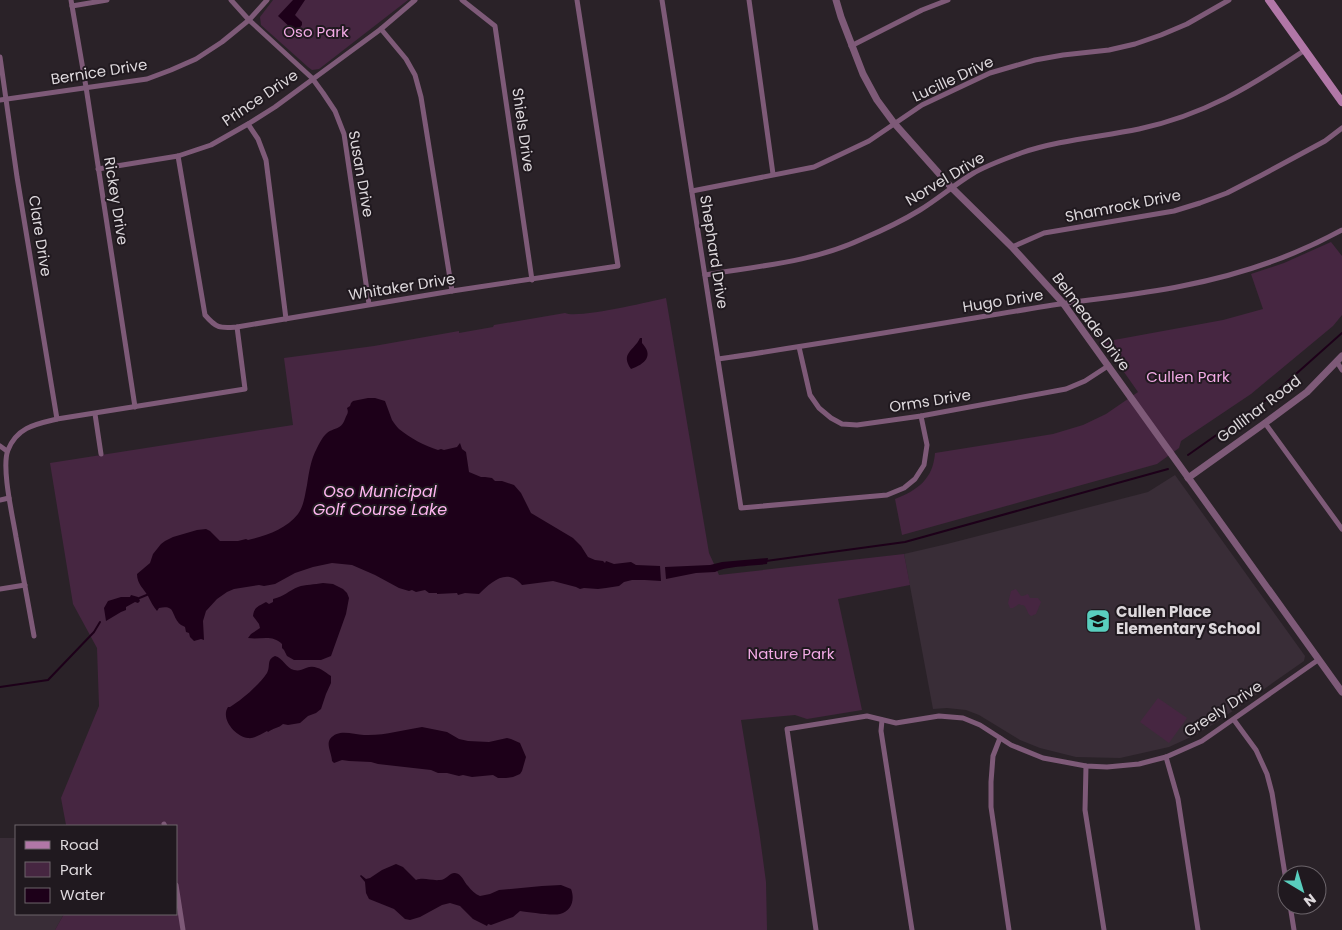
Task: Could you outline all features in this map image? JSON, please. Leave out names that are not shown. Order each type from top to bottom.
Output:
[{"type":"main road","points":[[1269,0],[1342,102]]},
{"type":"street","points":[[71,3],[107,0]]},
{"type":"street","name":"Susan Drive","points":[[231,0],[249,20],[312,78],[335,110],[344,134],[369,304]]},
{"type":"street","name":"Bernice Drive","points":[[0,100],[147,79],[196,59],[222,42],[249,20],[267,0]]},
{"type":"street","name":"Prince Drive","points":[[98,169],[178,156],[210,144],[248,124],[275,107],[381,29],[415,0]]},
{"type":"street","name":"Shiels Drive","points":[[462,0],[495,26],[532,280]]},
{"type":"street","name":"Whitaker Drive","points":[[178,156],[205,315],[211,323],[221,328],[618,266],[577,0]]},
{"type":"street","name":"Shephard Drive","points":[[662,0],[740,508],[888,495],[904,488],[915,479],[924,465],[927,445],[921,416]]},
{"type":"street","points":[[749,0],[773,174]]},
{"type":"street","name":"Belmeade Drive","points":[[836,0],[852,46],[877,100],[894,123],[951,188],[1012,247],[1063,303],[1342,692]]},
{"type":"street","points":[[852,46],[922,10],[948,0]]},
{"type":"street","name":"Lucille Drive","points":[[692,191],[814,167],[869,141],[922,105],[990,73],[1035,60],[1109,50],[1135,44],[1187,24],[1228,0]]},
{"type":"street","name":"Rickey Drive","points":[[71,3],[86,87],[135,407]]},
{"type":"street","points":[[381,29],[406,59],[415,74],[421,97],[452,291]]},
{"type":"street","name":"Norvel Drive","points":[[705,274],[803,259],[831,252],[862,240],[920,210],[974,172],[1023,153],[1079,138],[1140,129],[1194,113],[1244,89],[1304,50]]},
{"type":"street","name":"Clare Drive","points":[[0,57],[17,177],[57,419]]},
{"type":"street","points":[[248,124],[258,139],[266,160],[286,319]]},
{"type":"street","name":"Shamrock Drive","points":[[1012,247],[1044,233],[1174,211],[1227,193],[1325,141],[1342,128]]},
{"type":"street","name":"Hugo Drive","points":[[718,359],[1063,303],[1181,286],[1233,274],[1291,255],[1342,230]]},
{"type":"street","points":[[34,636],[9,498],[6,465],[7,451],[13,441],[20,433],[33,424],[245,389],[237,327]]},
{"type":"street","name":"Orms Drive","points":[[799,347],[810,395],[819,408],[842,424],[857,424],[921,416],[1066,389],[1085,381],[1108,366]]},
{"type":"street","name":"Gollihar Road","points":[[1188,478],[1266,424],[1307,392],[1342,356]]},
{"type":"street","points":[[1336,362],[1342,370]]},
{"type":"street","points":[[95,414],[101,454]]},
{"type":"street","points":[[1266,424],[1342,529]]},
{"type":"street","points":[[0,446],[7,451]]},
{"type":"street","points":[[0,500],[9,498]]},
{"type":"street","points":[[0,589],[25,585]]},
{"type":"street","name":"Greely Drive","points":[[816,930],[787,729],[866,716],[896,722],[939,716],[962,718],[980,725],[1011,745],[1043,758],[1086,766],[1106,767],[1139,764],[1166,757],[1202,741],[1318,660]]},
{"type":"street","points":[[882,720],[881,732],[912,930]]},
{"type":"street","points":[[1234,720],[1256,750],[1268,774],[1283,865]]},
{"type":"street","points":[[1000,738],[993,756],[991,807],[1009,930]]},
{"type":"street","points":[[1166,757],[1178,799],[1198,930]]},
{"type":"street","points":[[1086,766],[1085,810],[1104,930]]},
{"type":"street","points":[[178,898],[183,930]]},
{"type":"street","points":[[1292,915],[1294,930]]},
{"type":"shaded area","name":"Cullen Place Elementary School","points":[[1175,475],[1305,656],[1304,661],[1217,722],[1193,736],[1169,747],[1120,758],[1076,757],[1040,748],[1020,740],[979,715],[966,710],[933,709],[904,554],[1148,492]]},
{"type":"shaded area","points":[[0,838],[15,838],[15,915],[63,915],[55,930],[0,930]]},
{"type":"green space","name":"Oso Park","points":[[273,0],[408,0],[319,69],[312,70],[261,25],[260,17]]},
{"type":"green space","name":"Cullen Park","points":[[1331,242],[1342,256],[1342,315],[1333,326],[1251,394],[1181,441],[1179,448],[1157,464],[902,535],[895,499],[911,492],[928,477],[934,462],[935,453],[1053,434],[1083,425],[1106,414],[1138,392],[1103,342],[1223,320],[1263,309],[1251,274],[1284,263]]},
{"type":"green space","name":"Nature Park","points":[[666,298],[709,553],[719,575],[904,554],[910,585],[838,599],[862,710],[807,719],[795,715],[741,720],[766,882],[767,930],[55,930],[63,915],[178,915],[178,825],[66,825],[61,798],[99,706],[97,648],[73,604],[50,463],[293,425],[284,358],[374,346],[459,331],[459,333],[565,313],[583,314]]},
{"type":"green space","points":[[1016,589],[1021,596],[1028,594],[1030,598],[1038,598],[1041,602],[1036,614],[1031,616],[1023,605],[1019,604],[1010,608],[1008,603],[1011,591]]},
{"type":"green space","points":[[1158,698],[1187,718],[1169,743],[1140,722]]},
{"type":"water","points":[[293,0],[305,0],[295,15],[302,22],[297,31],[293,30],[278,16]]},
{"type":"water","points":[[640,338],[642,338],[642,343],[646,348],[647,356],[644,362],[631,369],[627,356]]},
{"type":"water","name":"Oso Municipal Golf Course Lake","points":[[368,398],[385,401],[392,420],[397,427],[408,436],[423,444],[438,450],[444,450],[457,447],[460,443],[462,449],[466,452],[469,472],[514,485],[521,493],[531,513],[573,538],[588,557],[605,563],[606,561],[614,564],[631,562],[636,565],[660,566],[661,581],[632,580],[624,582],[619,586],[580,589],[553,581],[522,585],[511,577],[505,577],[494,581],[479,594],[437,594],[429,593],[425,590],[409,591],[352,565],[332,563],[295,573],[275,584],[234,589],[227,592],[217,599],[206,611],[203,621],[204,640],[194,641],[189,633],[186,632],[185,627],[176,619],[172,610],[164,607],[159,608],[157,611],[139,584],[137,574],[150,563],[153,554],[161,544],[173,537],[206,529],[220,541],[248,540],[269,534],[288,524],[302,507],[309,470],[322,439],[343,423],[348,414],[347,408],[353,401]]},
{"type":"water","points":[[768,558],[767,564],[732,567],[715,572],[696,573],[666,579],[665,567],[710,565],[722,562]]},
{"type":"water","points":[[323,583],[333,584],[343,589],[349,598],[346,614],[331,656],[321,660],[294,660],[287,656],[282,648],[282,644],[274,639],[248,638],[260,628],[253,616],[258,607],[266,602],[269,604],[273,602],[273,599],[298,587]]},
{"type":"water","points":[[131,595],[138,597],[140,601],[126,607],[126,610],[106,621],[104,608],[108,601],[121,597],[130,597]]},
{"type":"water","points":[[275,656],[294,670],[313,667],[331,676],[331,683],[321,709],[300,723],[283,724],[255,737],[243,737],[231,727],[226,717],[226,712],[228,707],[240,700],[260,682],[267,673],[271,659]]},
{"type":"water","points":[[422,727],[447,732],[459,739],[468,741],[489,742],[507,738],[511,739],[520,743],[526,757],[522,771],[520,774],[506,778],[498,778],[493,775],[472,777],[371,762],[342,760],[334,763],[332,761],[329,741],[338,734],[379,735]]},
{"type":"water","points":[[396,864],[403,867],[416,880],[442,880],[456,873],[480,896],[499,890],[561,885],[571,889],[572,904],[560,914],[520,911],[513,917],[491,925],[488,924],[487,926],[473,919],[460,906],[450,903],[442,905],[420,917],[410,920],[405,919],[394,909],[369,899],[366,893],[365,882],[360,876],[366,879],[370,878]]},
{"type":"waterway","points":[[1188,455],[1269,398],[1342,333]]},
{"type":"waterway","points":[[766,561],[905,542],[1168,469]]},
{"type":"waterway","points":[[137,599],[149,594]]},
{"type":"waterway","points":[[0,687],[48,680],[94,632],[100,622]]},
{"type":"place","name":"Cullen Place Elementary School","points":[[1098,621]]}]
